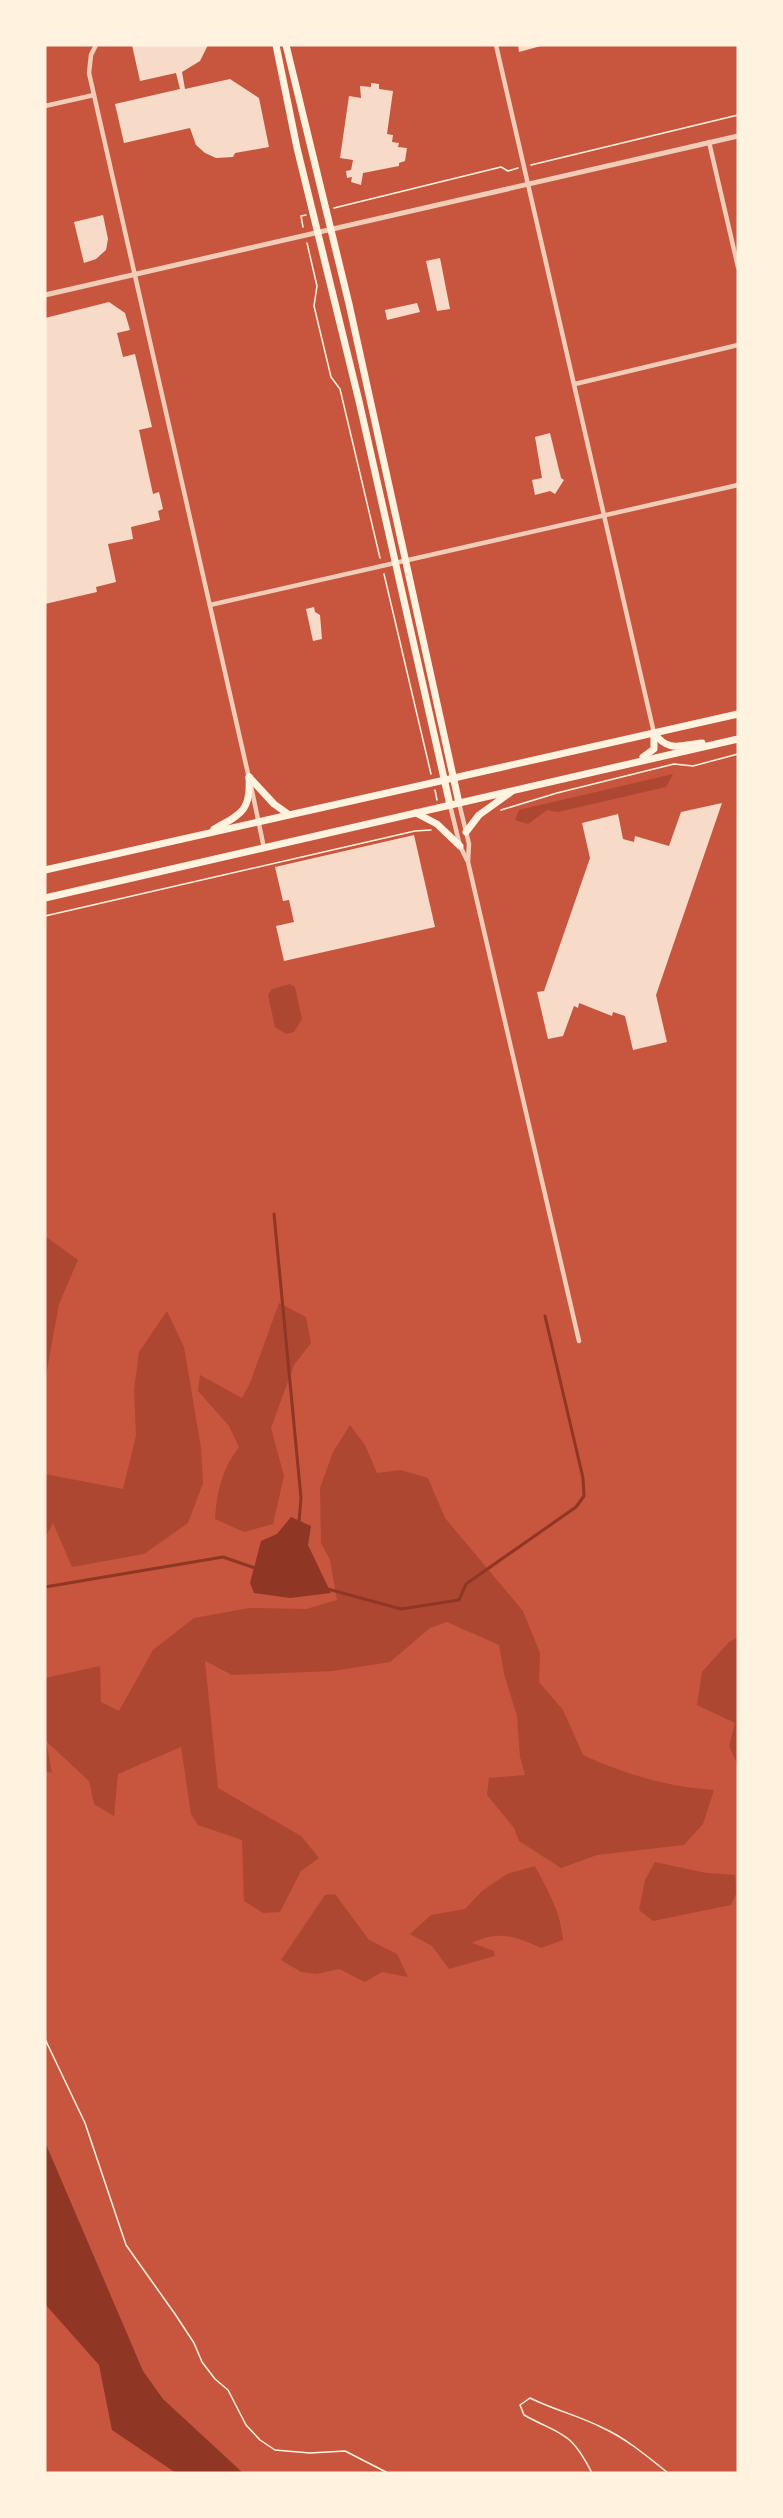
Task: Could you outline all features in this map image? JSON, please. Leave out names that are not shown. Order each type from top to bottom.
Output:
[{"type":"main road","points":[[276,45],[450,805]]},
{"type":"main road","points":[[286,45],[331,229],[459,803]]},
{"type":"main road","points":[[45,870],[738,714]]},
{"type":"main road","points":[[654,733],[662,743],[671,747],[723,742]]},
{"type":"main road","points":[[623,765],[649,754],[655,744],[654,733]]},
{"type":"main road","points":[[45,898],[738,739]]},
{"type":"main road","points":[[249,777],[274,804],[289,815]]},
{"type":"main road","points":[[204,834],[243,812],[250,796],[249,777]]},
{"type":"main road","points":[[466,832],[479,815],[513,790]]},
{"type":"main road","points":[[416,813],[437,824],[460,846]]},
{"type":"street","points":[[96,45],[89,62],[94,94],[264,848]]},
{"type":"street","points":[[496,45],[654,733]]},
{"type":"street","points":[[45,106],[94,94]]},
{"type":"street","points":[[45,295],[738,136]]},
{"type":"street","points":[[709,142],[738,267]]},
{"type":"street","points":[[574,384],[738,345]]},
{"type":"street","points":[[210,605],[738,485]]},
{"type":"street","points":[[459,803],[466,832],[468,862],[579,1341]]},
{"type":"street","points":[[450,805],[460,846],[468,862]]},
{"type":"path","points":[[539,163],[738,115]]},
{"type":"path","points":[[341,206],[501,167],[508,171]]},
{"type":"path","points":[[308,250],[317,286],[314,306],[331,377],[340,389],[439,807]]},
{"type":"path","points":[[497,811],[557,792],[674,764],[693,766],[738,754]]},
{"type":"path","points":[[45,916],[415,831],[430,831]]},
{"type":"path","points":[[45,2039],[85,2122],[126,2245],[194,2343],[202,2362],[215,2379],[228,2390],[246,2425],[260,2440],[275,2450],[310,2454],[345,2451],[388,2473]]},
{"type":"path","points":[[592,2473],[579,2448],[565,2434],[524,2415],[520,2405],[530,2398],[560,2413],[600,2426],[632,2445],[668,2473]]},
{"type":"shaded area","points":[[673,774],[666,787],[558,812],[547,810],[528,824],[515,820],[519,810]]},
{"type":"shaded area","points":[[290,984],[295,987],[302,1019],[294,1032],[286,1034],[275,1027],[268,995],[272,989]]},
{"type":"shaded area","points":[[45,1236],[78,1260],[59,1304],[45,1381]]},
{"type":"shaded area","points":[[279,1303],[306,1317],[311,1343],[294,1365],[271,1428],[284,1476],[273,1524],[244,1532],[215,1519],[221,1481],[239,1447],[229,1426],[198,1391],[200,1375],[242,1398],[250,1383]]},
{"type":"shaded area","points":[[167,1311],[184,1347],[201,1448],[203,1483],[188,1523],[144,1554],[72,1567],[53,1523],[45,1538],[45,1474],[123,1489],[136,1436],[134,1390],[139,1352]]},
{"type":"shaded area","points":[[350,1425],[365,1445],[377,1473],[401,1470],[428,1478],[445,1518],[523,1611],[540,1653],[539,1682],[563,1710],[583,1755],[647,1778],[680,1786],[714,1790],[703,1824],[684,1845],[597,1855],[561,1868],[519,1841],[514,1828],[487,1795],[489,1778],[525,1775],[520,1757],[517,1716],[504,1674],[499,1645],[447,1622],[430,1628],[390,1662],[333,1671],[232,1675],[205,1661],[218,1788],[301,1836],[319,1858],[301,1871],[280,1912],[263,1913],[244,1901],[242,1840],[198,1825],[191,1814],[181,1747],[118,1774],[114,1816],[94,1804],[89,1781],[46,1741],[52,1773],[45,1771],[45,1678],[100,1666],[101,1702],[119,1711],[153,1650],[194,1618],[249,1608],[306,1609],[337,1600],[330,1560],[321,1543],[320,1488],[333,1452]]},
{"type":"shaded area","points":[[291,1517],[311,1526],[308,1545],[331,1593],[290,1598],[254,1593],[250,1583],[261,1541],[277,1534]]},
{"type":"shaded area","points":[[738,1637],[738,1766],[729,1746],[735,1723],[697,1705],[702,1672],[728,1643]]},
{"type":"shaded area","points":[[655,1862],[706,1873],[735,1875],[736,1894],[731,1905],[653,1921],[639,1910],[645,1880]]},
{"type":"shaded area","points":[[535,1866],[557,1911],[563,1940],[541,1948],[506,1936],[481,1939],[472,1943],[494,1951],[495,1956],[449,1969],[432,1946],[410,1934],[431,1915],[465,1909],[482,1891],[507,1874]]},
{"type":"shaded area","points":[[335,1894],[369,1940],[397,1954],[408,1977],[382,1972],[365,1982],[339,1969],[317,1974],[301,1972],[281,1960],[325,1895]]},
{"type":"shaded area","points":[[45,2142],[143,2371],[163,2399],[243,2473],[176,2473],[112,2430],[99,2365],[45,2304]]},
{"type":"building","points":[[132,45],[208,45],[200,61],[182,72],[185,89],[230,79],[259,98],[269,147],[235,153],[233,157],[216,158],[205,153],[196,145],[190,128],[124,143],[115,104],[180,89],[176,73],[140,81]]},
{"type":"building","points":[[518,45],[541,45],[541,46],[519,52]]},
{"type":"building","points":[[371,83],[379,84],[379,89],[393,91],[387,134],[393,135],[392,142],[399,143],[398,147],[407,148],[405,161],[399,163],[399,166],[363,173],[361,185],[351,182],[352,177],[347,178],[346,171],[351,170],[353,160],[340,158],[349,96],[361,98],[360,86],[371,87]]},
{"type":"building","points":[[103,215],[108,239],[106,250],[96,259],[84,263],[74,222]]},
{"type":"building","points":[[440,258],[450,309],[437,311],[426,261]]},
{"type":"building","points":[[109,302],[125,313],[130,330],[117,333],[123,357],[135,354],[152,427],[139,430],[153,494],[159,492],[163,509],[158,511],[160,520],[131,527],[133,539],[108,544],[116,582],[96,587],[97,592],[45,604],[45,318]]},
{"type":"building","points":[[417,303],[420,312],[387,320],[385,310]]},
{"type":"building","points":[[550,433],[561,478],[564,480],[555,494],[550,491],[535,495],[532,480],[542,478],[535,437]]},
{"type":"building","points":[[314,607],[315,612],[320,615],[322,639],[313,641],[306,609]]},
{"type":"building","points":[[722,803],[656,995],[667,1042],[633,1050],[625,1016],[613,1012],[612,1016],[579,1003],[578,1008],[574,1006],[563,1036],[548,1039],[537,992],[544,991],[590,858],[582,823],[618,814],[623,839],[634,842],[635,836],[669,846],[681,812]]},
{"type":"building","points":[[414,835],[435,927],[284,961],[276,926],[294,922],[289,900],[283,901],[275,867]]},
{"type":"waterway","points":[[274,1214],[301,1498],[299,1522]]},
{"type":"waterway","points":[[324,1588],[401,1609],[459,1600],[466,1584],[576,1507],[584,1496],[583,1478],[545,1316]]},
{"type":"waterway","points":[[45,1587],[223,1557],[258,1569]]}]
